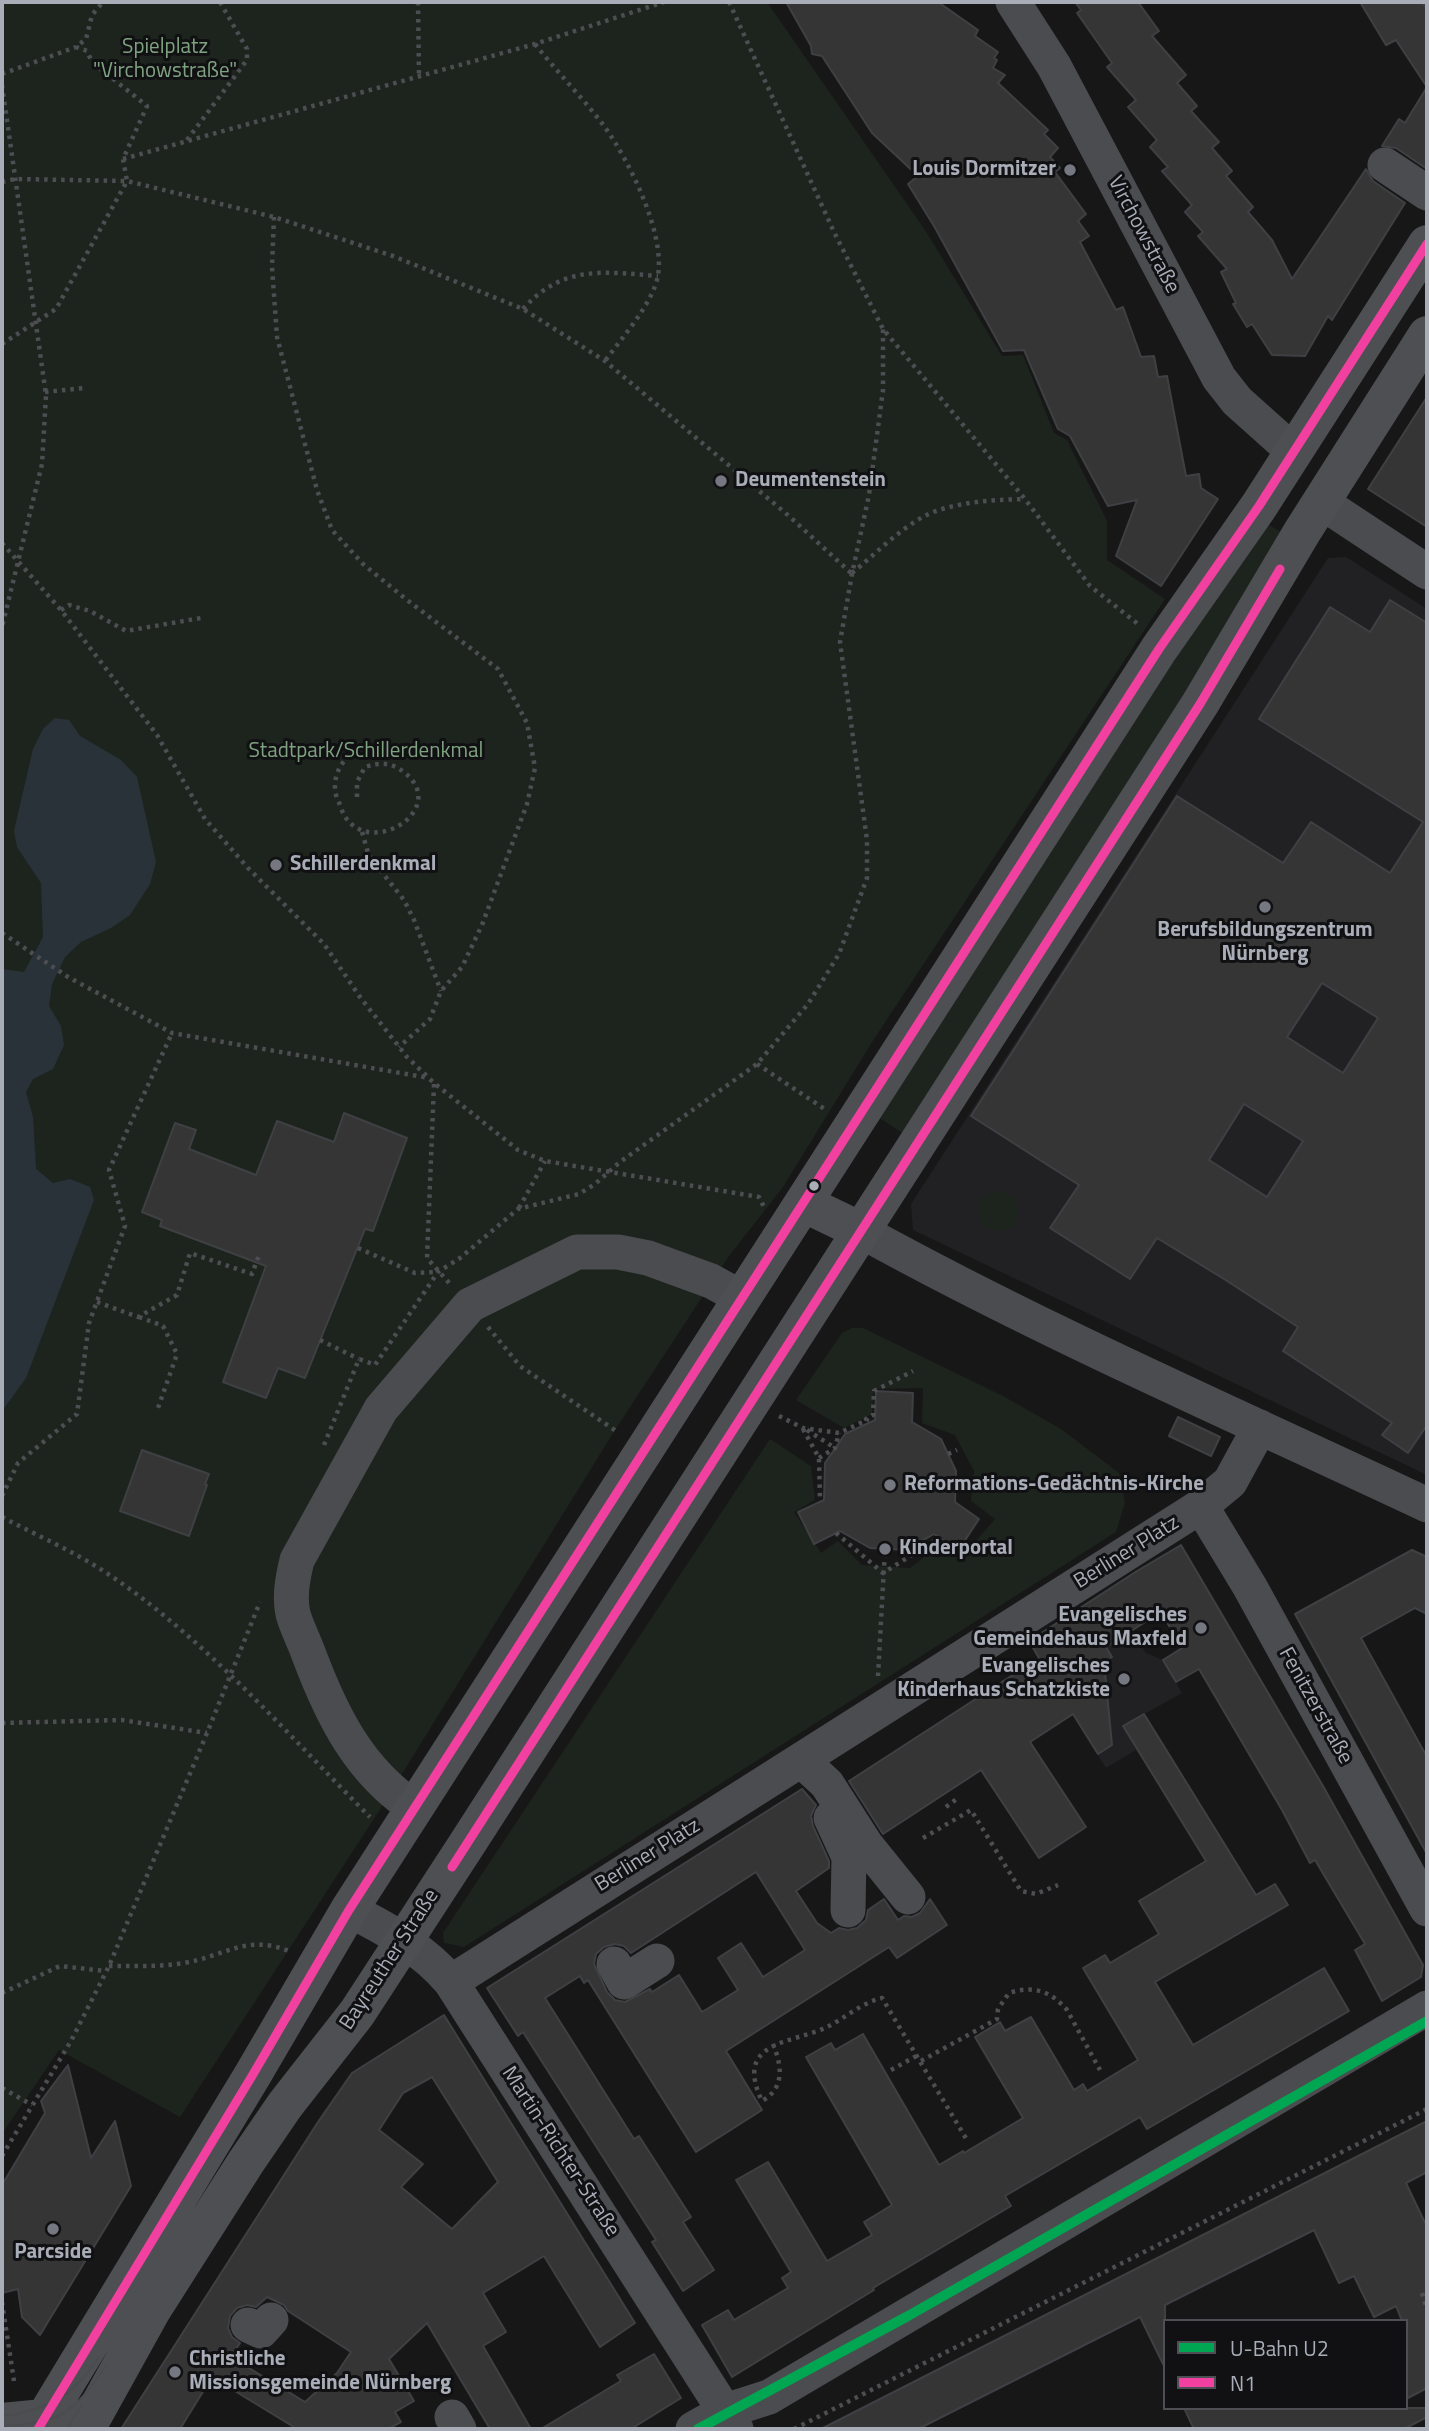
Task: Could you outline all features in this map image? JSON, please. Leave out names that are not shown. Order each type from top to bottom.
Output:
[{"type":"main road","points":[[46,2425],[349,1910],[1159,649],[1294,452],[1427,244]]},
{"type":"main road","name":"Bayreuther Straße","points":[[86,2429],[152,2310],[253,2152],[285,2105],[357,2013],[403,1942],[1200,704],[1321,502],[1427,335]]},
{"type":"main road","points":[[803,1203],[861,1231]]},
{"type":"main road","points":[[2,2422],[46,2425],[105,2395]]},
{"type":"street","name":"Virchowstraße","points":[[1013,2],[1054,66],[1219,378],[1237,401],[1294,452]]},
{"type":"street","points":[[1385,165],[1427,193]]},
{"type":"street","points":[[1321,502],[1427,572]]},
{"type":"street","points":[[861,1231],[931,1269],[1427,1505]]},
{"type":"street","points":[[415,1808],[391,1792],[363,1760],[335,1718],[293,1613],[292,1584],[297,1560],[381,1409],[470,1305],[577,1252],[618,1252],[648,1258],[711,1281],[742,1298]]},
{"type":"street","name":"Berliner Platz","points":[[451,1982],[1201,1506],[1230,1482],[1260,1427]]},
{"type":"street","name":"Fenitzerstraße","points":[[1201,1506],[1250,1587],[1427,1909]]},
{"type":"street","points":[[801,1760],[827,1784],[866,1845],[908,1897]]},
{"type":"street","points":[[801,1760],[849,1857],[848,1910]]},
{"type":"street","name":"Martin-Richter-Straße","points":[[349,1910],[433,1962],[451,1982],[730,2420]]},
{"type":"street","points":[[614,1964],[624,1982],[657,1961]]},
{"type":"street","points":[[693,2429],[730,2420],[1427,2008]]},
{"type":"path","points":[[2,74],[76,47],[86,39],[92,15],[103,2]]},
{"type":"path","points":[[187,140],[247,60],[247,49],[220,2]]},
{"type":"path","points":[[418,2],[419,77]]},
{"type":"path","points":[[123,159],[535,44],[664,2]]},
{"type":"path","points":[[729,2],[834,232],[883,329],[1025,499],[1090,586],[1138,624]]},
{"type":"path","points":[[535,44],[606,127],[640,190],[659,247],[658,276],[650,297],[605,361]]},
{"type":"path","points":[[2,344],[56,309],[127,181],[123,159],[148,106],[92,62],[87,51],[76,47]]},
{"type":"path","points":[[2,85],[46,392],[42,464],[2,627]]},
{"type":"path","points":[[2,182],[127,181],[274,217],[393,256],[523,309],[605,361],[789,516],[852,573]]},
{"type":"path","points":[[274,217],[272,267],[277,337],[317,490],[332,530],[363,564],[498,669],[527,723],[535,768],[527,804],[482,925],[462,967],[441,991],[429,1019],[398,1047]]},
{"type":"path","points":[[523,309],[533,298],[569,276],[600,271],[658,276]]},
{"type":"path","points":[[607,1173],[757,1064],[808,1004],[839,954],[867,878],[867,840],[840,642],[869,495],[883,390],[883,329]]},
{"type":"path","points":[[46,392],[84,388]]},
{"type":"path","points":[[852,573],[909,526],[937,510],[985,500],[1025,499]]},
{"type":"path","points":[[2,543],[61,610],[157,735],[205,819],[248,868],[324,944],[398,1047],[432,1081],[518,1150],[545,1161],[759,1197],[782,1237]]},
{"type":"path","points":[[61,610],[69,605],[90,611],[126,631],[201,618]]},
{"type":"path","points":[[367,743],[349,754],[338,770],[335,790],[343,817],[362,832],[369,856],[404,900],[441,991]]},
{"type":"path","points":[[357,797],[357,782],[365,767],[379,762],[397,766],[412,779],[419,796],[415,812],[403,824],[381,832],[362,832]]},
{"type":"path","points":[[2,933],[68,977],[172,1032],[432,1081]]},
{"type":"path","points":[[2,1496],[18,1464],[77,1414],[89,1323],[125,1226],[109,1170],[172,1032]]},
{"type":"path","points":[[757,1064],[830,1113]]},
{"type":"path","points":[[432,1081],[428,1258],[520,1366],[619,1433]]},
{"type":"path","points":[[518,1209],[545,1161]]},
{"type":"path","points":[[358,1248],[415,1273],[438,1272]]},
{"type":"path","points":[[138,1317],[177,1295],[190,1253],[252,1275],[259,1255]]},
{"type":"path","points":[[97,1302],[163,1326],[177,1354],[159,1408]]},
{"type":"path","points":[[320,1340],[359,1359]]},
{"type":"path","points":[[867,1420],[873,1415],[874,1391],[913,1371]]},
{"type":"path","points":[[778,1416],[835,1448]]},
{"type":"path","points":[[803,1428],[839,1433],[875,1416]]},
{"type":"path","points":[[803,1428],[819,1458],[820,1501]]},
{"type":"path","points":[[819,1458],[835,1448],[839,1433]]},
{"type":"path","points":[[948,1454],[957,1450]]},
{"type":"path","points":[[2,1517],[105,1572],[174,1625],[230,1676],[375,1822]]},
{"type":"path","points":[[836,1533],[883,1573]]},
{"type":"path","points":[[883,1573],[939,1538]]},
{"type":"path","points":[[876,1712],[885,1549]]},
{"type":"path","points":[[2,2156],[71,2041],[109,1966],[230,1676]]},
{"type":"path","points":[[2,1723],[122,1720],[208,1733]]},
{"type":"path","points":[[946,1807],[958,1798]]},
{"type":"path","points":[[923,1838],[971,1810],[1021,1891],[1036,1894],[1058,1885]]},
{"type":"path","points":[[109,1966],[154,1967],[187,1962],[252,1943],[273,1945],[316,1965]]},
{"type":"path","points":[[2,1993],[60,1966],[105,1971]]},
{"type":"path","points":[[891,2070],[997,2018],[998,2009],[1009,1993],[1029,1988],[1041,1990],[1067,2010],[1100,2070]]},
{"type":"path","points":[[773,2044],[779,2059],[780,2078],[773,2094],[762,2101],[756,2084],[756,2064],[757,2059],[773,2044],[824,2028],[882,1998],[967,2140]]},
{"type":"path","points":[[2,2088],[32,2105]]},
{"type":"path","points":[[794,2429],[1427,2109]]},
{"type":"path","points":[[1422,2293],[1427,2309]]},
{"type":"path","points":[[2,2302],[14,2381]]},
{"type":"shaded area","name":"Berufsbildungszentrum Nürnberg","points":[[1346,557],[1427,609],[1427,1475],[913,1230],[911,1204],[1328,558]]},
{"type":"shaded area","points":[[55,718],[69,720],[80,736],[121,760],[137,777],[156,862],[150,884],[130,915],[111,928],[81,942],[65,957],[52,984],[49,1006],[61,1026],[64,1045],[53,1069],[33,1079],[26,1092],[33,1117],[36,1169],[53,1183],[70,1179],[90,1187],[94,1200],[26,1378],[2,1411],[2,969],[24,972],[43,937],[41,883],[17,847],[14,831],[33,749],[43,729]]},
{"type":"shaded area","name":"Evangelisches Kinderhaus Schatzkiste","points":[[1108,1594],[1146,1653],[1163,1660],[1182,1693],[1123,1726],[1136,1750],[1106,1768],[1081,1728],[1085,1726]]},
{"type":"green space","points":[[2,2],[767,2],[927,233],[1002,356],[1023,355],[1054,433],[1067,440],[1107,521],[1107,560],[1165,599],[874,1039],[783,1187],[729,1256],[615,1430],[379,1811],[180,2117],[59,2050],[2,2134]]},
{"type":"green space","points":[[1264,522],[1284,534],[1217,650],[907,1136],[875,1115]]},
{"type":"green space","points":[[998,1191],[1012,1197],[1018,1211],[1012,1225],[998,1231],[984,1225],[978,1211],[984,1197]]},
{"type":"green space","points":[[852,1328],[863,1328],[1005,1397],[1061,1429],[1119,1473],[1125,1503],[1116,1532],[464,1947],[444,1943],[443,1933],[770,1439],[811,1466],[815,1500],[794,1512],[821,1553],[838,1541],[862,1565],[910,1568],[941,1544],[961,1558],[995,1519],[971,1501],[974,1471],[955,1435],[922,1423],[923,1388],[874,1389],[872,1414],[844,1428],[796,1400],[842,1333]]},
{"type":"building","points":[[786,2],[938,2],[978,30],[975,36],[998,52],[993,68],[1005,75],[998,83],[1048,130],[1044,134],[1058,148],[1050,157],[1060,168],[1055,172],[1086,214],[1078,221],[1089,236],[1080,242],[1116,310],[1123,307],[1141,357],[1154,356],[1158,377],[1167,376],[1186,476],[1199,474],[1201,488],[1218,499],[1161,586],[1116,556],[1137,500],[1108,506],[1070,436],[1058,429],[1024,350],[1003,351],[908,184],[918,176],[872,133],[822,56],[812,54],[811,46]]},
{"type":"building","points":[[1075,2],[1138,2],[1159,31],[1152,36],[1186,75],[1177,83],[1197,106],[1191,111],[1219,142],[1212,148],[1232,171],[1226,176],[1253,207],[1248,212],[1272,240],[1292,279],[1366,169],[1373,181],[1405,203],[1332,320],[1328,316],[1305,356],[1272,355],[1252,324],[1247,327],[1233,304],[1236,303],[1221,272],[1227,269],[1198,236],[1203,232],[1185,212],[1192,205],[1162,171],[1168,167],[1150,147],[1157,140],[1128,107],[1136,100],[1107,67],[1112,63],[1077,13],[1081,10]]},
{"type":"building","points":[[1360,2],[1422,2],[1427,9],[1427,87],[1396,40],[1386,45]]},
{"type":"building","points":[[1427,87],[1427,169],[1396,148],[1382,146],[1399,119],[1405,123]]},
{"type":"building","points":[[1427,397],[1427,527],[1368,489]]},
{"type":"building","name":"Berufsbildungszentrum Nürnberg","points":[[1390,600],[1427,623],[1427,1425],[1408,1453],[1382,1435],[1392,1423],[1283,1351],[1298,1327],[1224,1279],[1157,1238],[1130,1279],[1050,1228],[1079,1185],[971,1116],[1177,796],[1283,863],[1311,822],[1390,873],[1423,822],[1259,719],[1330,607],[1370,632]],"holes":[[[1322,983],[1378,1018],[1343,1073],[1287,1037]],[[1244,1104],[1303,1141],[1267,1197],[1209,1160]]]},
{"type":"building","points":[[344,1113],[407,1138],[373,1231],[365,1229],[305,1378],[278,1368],[266,1398],[223,1382],[266,1266],[160,1226],[162,1220],[142,1212],[175,1123],[196,1130],[189,1149],[256,1175],[277,1121],[334,1142]]},
{"type":"building","name":"Reformations-Gedächtnis-Kirche","points":[[876,1391],[913,1393],[912,1422],[941,1439],[956,1471],[955,1502],[979,1519],[958,1551],[934,1534],[906,1550],[870,1548],[840,1531],[814,1544],[798,1512],[824,1500],[825,1463],[845,1434],[875,1420]]},
{"type":"building","points":[[1178,1417],[1220,1437],[1211,1456],[1169,1436]]},
{"type":"building","points":[[142,1450],[209,1474],[189,1536],[120,1511]]},
{"type":"building","points":[[1181,1545],[1323,1786],[1423,1965],[1421,1977],[1382,2001],[1355,1950],[1365,1944],[1315,1860],[1310,1863],[1199,1669],[1176,1682],[1163,1660],[1182,1648],[1161,1612],[1106,1647],[1112,1657],[1104,1662],[1112,1745],[1098,1754],[1073,1714],[1030,1742],[1086,1827],[1039,1858],[981,1770],[883,1834],[849,1781],[1039,1658],[1029,1641]]},
{"type":"building","points":[[1412,1550],[1427,1557],[1427,1614],[1415,1608],[1361,1638],[1427,1757],[1427,1854],[1295,1614]]},
{"type":"building","points":[[1144,1714],[1256,1895],[1275,1884],[1288,1905],[1155,1982],[1193,2045],[1324,1968],[1349,2011],[1147,2129],[1140,2117],[1005,2196],[1011,2206],[873,2288],[874,2290],[732,2377],[702,2325],[728,2310],[734,2320],[788,2288],[782,2278],[791,2272],[736,2180],[768,2162],[827,2261],[872,2235],[864,2222],[892,2205],[806,2057],[831,2043],[835,2050],[863,2034],[939,2165],[1023,2118],[975,2037],[1000,2022],[1005,2031],[1031,2017],[1074,2090],[1083,2084],[1087,2091],[1138,2060],[1083,1968],[1105,1955],[1110,1963],[1159,1934],[1139,1901],[1206,1861],[1123,1726]]},
{"type":"building","points":[[802,1789],[816,1805],[811,1816],[813,1826],[829,1861],[829,1868],[796,1891],[817,1923],[831,1933],[839,1928],[857,1928],[866,1920],[868,1910],[884,1899],[898,1920],[920,1913],[930,1899],[947,1925],[897,1958],[889,1947],[726,2051],[762,2110],[696,2152],[588,1980],[584,1983],[580,1976],[545,1998],[634,2139],[639,2136],[691,2217],[683,2222],[714,2270],[683,2291],[652,2242],[656,2240],[523,2032],[518,2036],[487,1988]],"holes":[[[756,1872],[805,1950],[763,1977],[741,1943],[718,1958],[738,1990],[702,2012],[679,1975],[652,1992],[650,1989],[625,2002],[615,2000],[607,1992],[594,1964],[596,1954],[604,1947],[615,1944],[624,1946],[631,1953]]]},
{"type":"building","points":[[444,2015],[635,2323],[600,2347],[544,2256],[483,2293],[506,2332],[483,2346],[531,2429],[490,2429],[427,2323],[389,2359],[414,2401],[395,2412],[401,2422],[388,2429],[297,2429],[212,2377],[180,2429],[121,2429],[318,2122],[352,2073]],"holes":[[[432,2077],[498,2182],[452,2229],[401,2187],[423,2164],[379,2130],[403,2093]],[[267,2297],[284,2305],[288,2311],[351,2352],[337,2373],[305,2402],[231,2357],[240,2343],[232,2337],[228,2328],[230,2316],[237,2308],[247,2305],[256,2307]]]},
{"type":"building","name":"Parcside","points":[[68,2065],[91,2158],[115,2121],[131,2186],[40,2335],[22,2317],[18,2289],[2,2293],[2,2185],[45,2113],[41,2101]]},
{"type":"building","points":[[1427,2121],[1427,2172],[1406,2183],[1427,2227],[1427,2388],[1408,2398],[1408,2319],[1401,2319],[1396,2306],[1374,2317],[1354,2276],[1339,2283],[1314,2230],[1165,2305],[1163,2364],[1140,2317],[918,2429],[821,2429]]},
{"type":"building","points":[[654,2354],[681,2398],[631,2429],[541,2429],[621,2381],[617,2375]]},
{"type":"building","points":[[1427,2408],[1427,2417],[1404,2429],[1194,2429],[1185,2410]]},
{"type":"tram line","points":[[2,2416],[33,2410],[58,2399],[80,2382],[99,2357]]},
{"type":"tram line","points":[[2,2426],[39,2422],[64,2413],[84,2395],[106,2366]]},
{"type":"tram line","points":[[67,2429],[82,2405]]},
{"type":"metro line","name":"U2","points":[[698,2429],[908,2316],[1427,2021]]},
{"type":"transit line","name":"N1","points":[[38,2429],[252,2076],[349,1910],[1159,649],[1259,506],[1427,244]]},
{"type":"transit line","name":"N1","points":[[452,1867],[1200,704],[1280,569]]},
{"type":"place","name":"Louis Dormitzer","points":[[1070,170]]},
{"type":"place","name":"Deumentenstein","points":[[721,481]]},
{"type":"place","name":"Schillerdenkmal","points":[[276,865]]},
{"type":"place","name":"Berufsbildungszentrum Nürnberg","points":[[1265,907]]},
{"type":"place","name":"Reformations-Gedächtnis-Kirche","points":[[890,1485]]},
{"type":"place","name":"Kinderportal","points":[[885,1549]]},
{"type":"place","name":"Evangelisches Gemeindehaus Maxfeld","points":[[1201,1628]]},
{"type":"place","name":"Evangelisches Kinderhaus Schatzkiste","points":[[1124,1679]]},
{"type":"place","name":"Parcside","points":[[53,2229]]},
{"type":"place","name":"Christliche Missionsgemeinde Nürnberg","points":[[175,2372]]},
{"type":"park label","name":"Spielplatz \"Virchowstraße\"","points":[[165,60]]},
{"type":"park label","name":"Stadtpark/Schillerdenkmal","points":[[366,752]]}]
